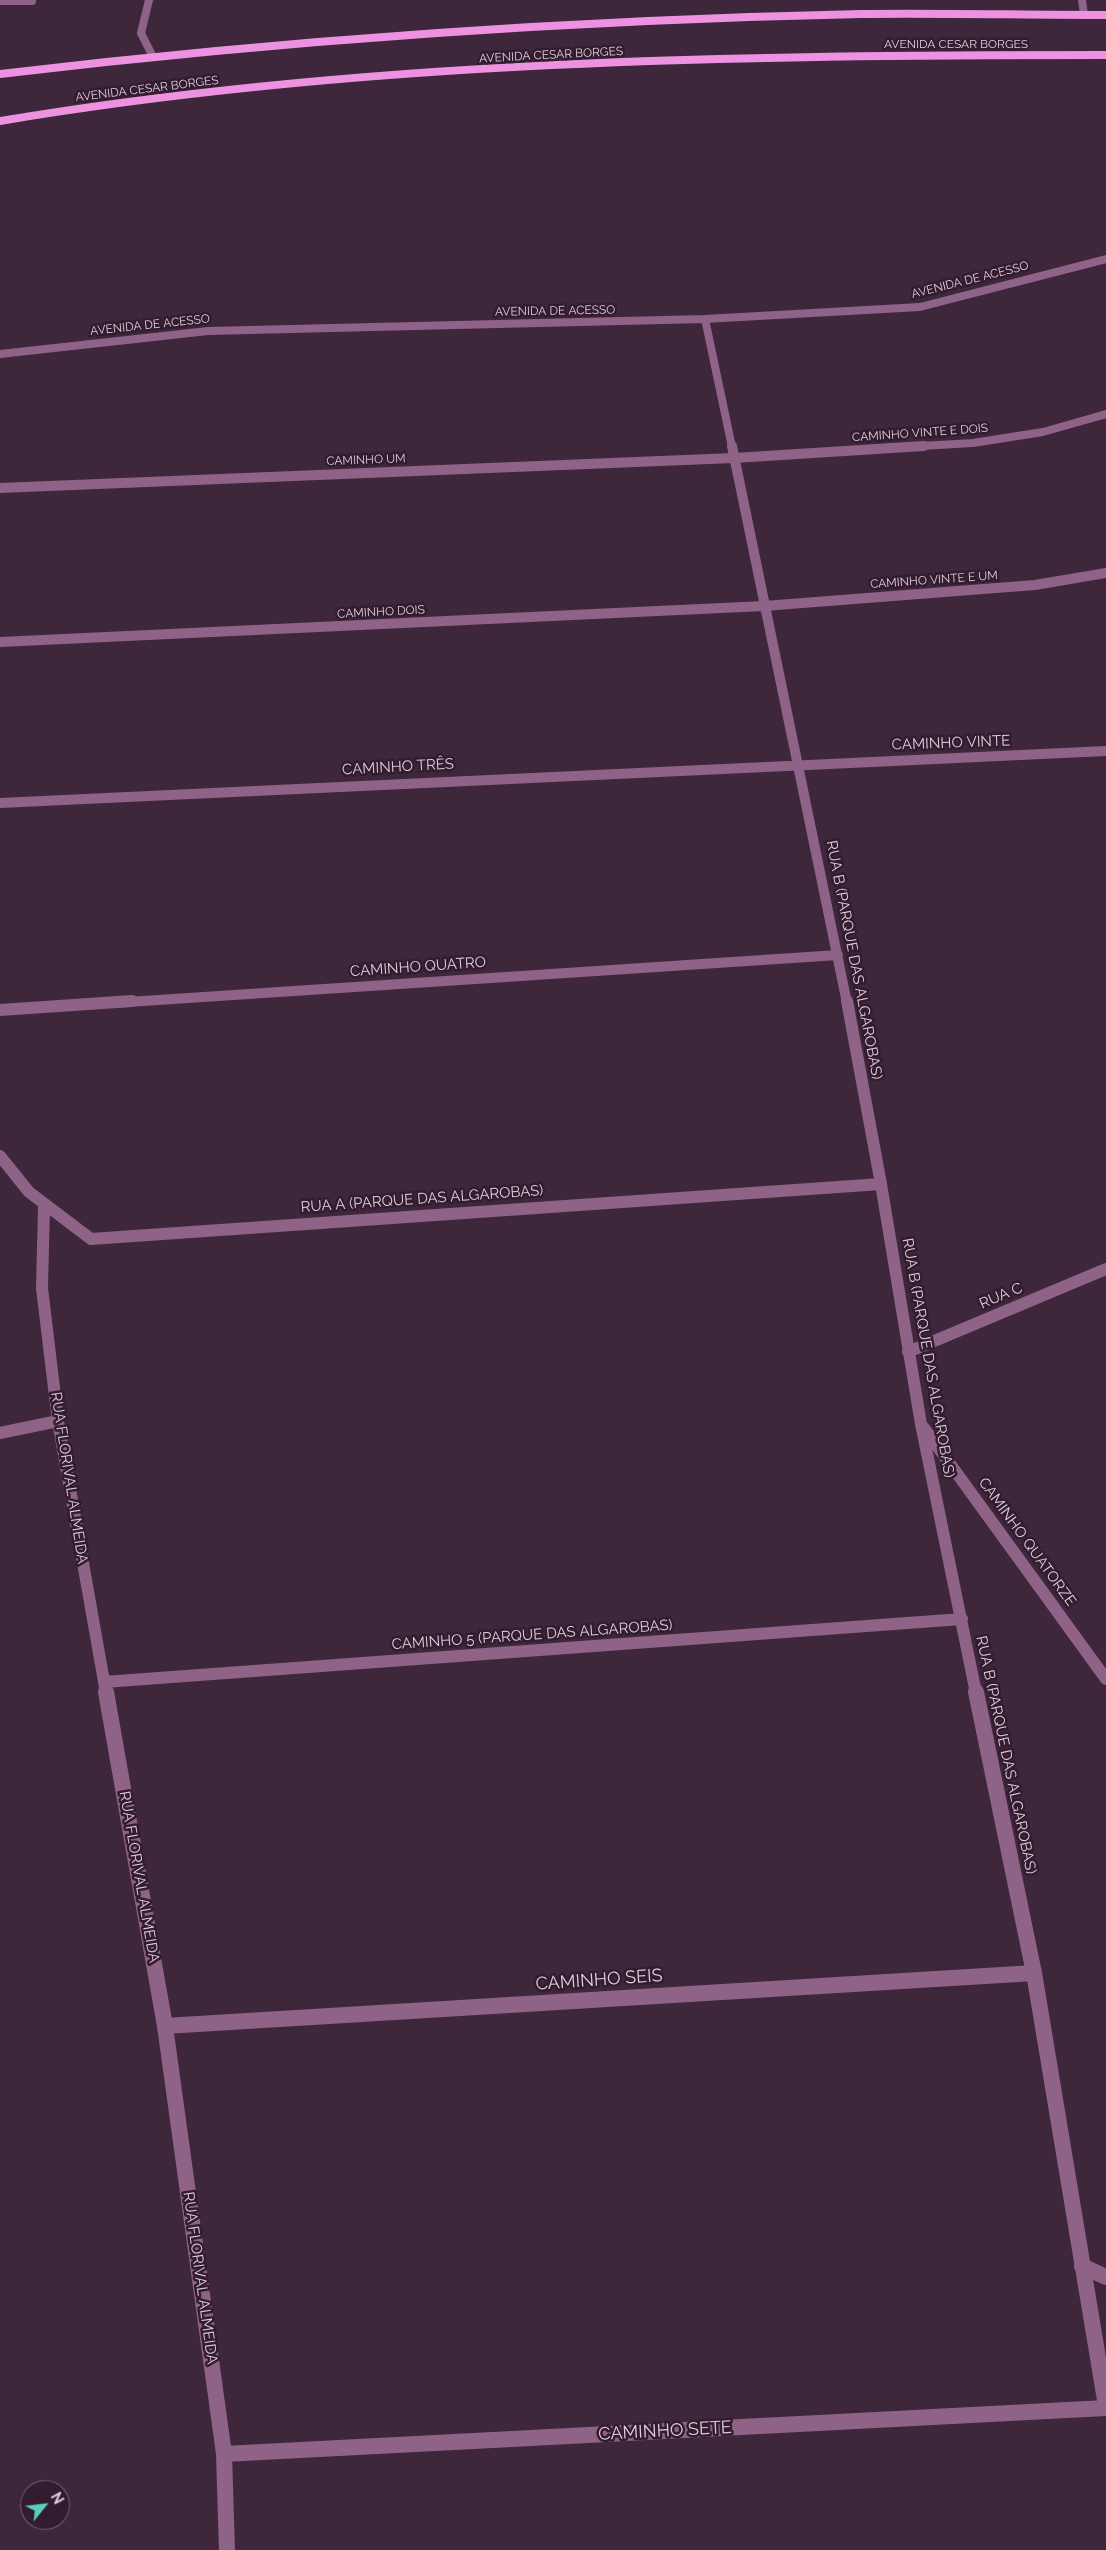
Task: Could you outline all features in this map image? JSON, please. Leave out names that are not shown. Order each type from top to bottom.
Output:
[{"type":"main road","name":"AVENIDA CESAR BORGES","points":[[0,74],[152,55],[335,39],[553,25],[829,14],[1106,15]]},
{"type":"main road","name":"AVENIDA CESAR BORGES","points":[[0,121],[146,98],[364,77],[595,63],[878,54],[1106,56]]},
{"type":"street","points":[[1082,0],[1084,15]]},
{"type":"street","points":[[0,1],[32,1]]},
{"type":"street","points":[[148,2],[141,33],[152,55]]},
{"type":"street","name":"AVENIDA DE ACESSO","points":[[0,354],[208,331],[705,319],[920,307],[1106,259]]},
{"type":"street","name":"RUA B (PARQUE DAS ALGAROBAS)","points":[[705,319],[838,954],[881,1184],[921,1424],[1034,1973],[1106,2407]]},
{"type":"street","name":"CAMINHO VINTE E DOIS","points":[[734,458],[973,443],[1043,432],[1106,414]]},
{"type":"street","name":"CAMINHO UM","points":[[0,488],[734,458]]},
{"type":"street","name":"CAMINHO VINTE E UM","points":[[764,606],[1035,585],[1106,573]]},
{"type":"street","name":"CAMINHO DOIS","points":[[0,642],[764,606]]},
{"type":"street","name":"CAMINHO VINTE","points":[[798,764],[1106,751]]},
{"type":"street","name":"CAMINHO TRÊS","points":[[0,803],[798,764]]},
{"type":"street","name":"CAMINHO QUATRO","points":[[0,1010],[838,954]]},
{"type":"street","name":"RUA A (PARQUE DAS ALGAROBAS)","points":[[0,1156],[9,1170],[44,1206],[91,1239],[881,1184]]},
{"type":"street","name":"RUA FLORIVAL ALMEIDA","points":[[44,1206],[42,1288],[58,1421],[165,2026],[224,2454],[227,2550]]},
{"type":"street","name":"RUA C","points":[[908,1352],[1106,1269]]},
{"type":"street","points":[[0,1433],[58,1421]]},
{"type":"street","name":"CAMINHO QUATORZE","points":[[921,1424],[1106,1679]]},
{"type":"street","name":"CAMINHO 5 (PARQUE DAS ALGAROBAS)","points":[[104,1682],[962,1620]]},
{"type":"street","name":"CAMINHO SEIS","points":[[165,2026],[1034,1973]]},
{"type":"street","points":[[1082,2266],[1106,2277]]},
{"type":"street","name":"CAMINHO SETE","points":[[224,2454],[1106,2407]]}]
